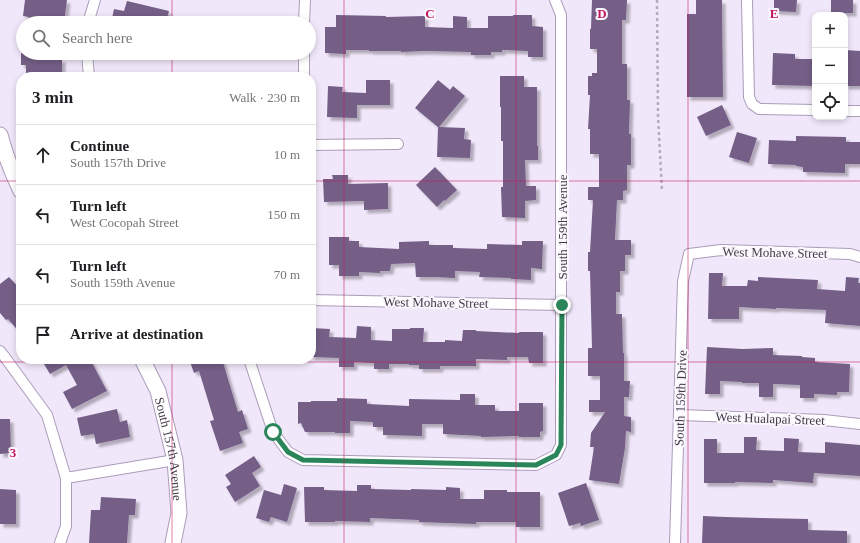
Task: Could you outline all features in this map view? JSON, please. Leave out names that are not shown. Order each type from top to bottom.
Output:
[{"type":"street","points":[[90,16],[95,0]]},
{"type":"street","points":[[304,0],[304,16]]},
{"type":"street","name":"South 159th Avenue","points":[[251,364],[273,432],[288,452],[303,460],[536,465],[556,455],[561,445],[561,15],[554,0]]},
{"type":"street","points":[[747,0],[749,97],[752,104],[759,109],[812,110]]},
{"type":"street","points":[[88,60],[89,72]]},
{"type":"street","points":[[304,60],[304,72]]},
{"type":"street","points":[[848,111],[860,111]]},
{"type":"street","points":[[0,136],[16,180]]},
{"type":"street","points":[[316,144],[398,144]]},
{"type":"street","name":"West Mohave Street","points":[[689,254],[721,250],[850,254],[860,257]]},
{"type":"street","name":"South 159th Drive","points":[[675,543],[683,281],[689,254]]},
{"type":"street","name":"West Mohave Street","points":[[316,300],[562,305]]},
{"type":"street","points":[[2,355],[47,414],[66,478],[66,526],[60,543]]},
{"type":"street","name":"South 157th Avenue","points":[[144,364],[158,391],[175,460],[179,513],[173,543]]},
{"type":"street","name":"West Hualapai Street","points":[[680,415],[824,420],[860,424]]},
{"type":"street","points":[[66,478],[175,460]]},
{"type":"path","points":[[657,0],[658,116],[662,191]]},
{"type":"building","points":[[25,0],[67,0],[65,16],[23,16]]},
{"type":"building","points":[[592,0],[627,0],[626,20],[622,20],[622,64],[627,64],[627,100],[630,100],[629,134],[631,134],[631,165],[627,165],[627,190],[623,191],[623,200],[617,200],[615,240],[631,240],[631,255],[625,255],[625,271],[620,271],[620,292],[616,292],[616,314],[622,314],[624,381],[630,381],[629,397],[624,397],[624,416],[631,417],[631,432],[626,431],[625,448],[619,484],[589,480],[594,447],[590,447],[591,433],[605,412],[589,412],[589,400],[600,400],[600,376],[588,376],[588,348],[592,348],[590,271],[588,271],[588,252],[590,252],[593,200],[588,200],[588,187],[599,187],[599,154],[590,154],[590,129],[588,129],[590,95],[588,95],[588,76],[592,76],[592,73],[597,73],[597,49],[590,49]]},
{"type":"building","points":[[696,0],[722,0],[723,97],[687,97],[687,14],[696,14]]},
{"type":"building","points":[[774,0],[797,0],[796,12],[774,11]]},
{"type":"building","points":[[831,0],[853,0],[853,13],[831,12]]},
{"type":"building","points":[[127,1],[169,11],[168,16],[112,16],[114,9],[124,11]]},
{"type":"building","points":[[336,15],[386,17],[425,16],[425,27],[453,28],[453,16],[467,17],[467,28],[488,28],[488,16],[532,15],[532,26],[543,27],[543,57],[528,57],[528,51],[502,50],[502,52],[491,52],[491,55],[471,55],[471,52],[401,52],[369,50],[346,50],[346,54],[325,53],[325,27],[336,27]]},
{"type":"building","points":[[848,50],[860,51],[860,86],[848,86]]},
{"type":"building","points":[[773,53],[795,54],[795,59],[812,59],[812,86],[772,85]]},
{"type":"building","points":[[21,60],[62,60],[62,72],[26,72],[26,65],[21,65]]},
{"type":"building","points":[[500,76],[524,76],[524,87],[537,87],[538,160],[525,160],[526,186],[536,186],[536,200],[525,201],[525,218],[502,217],[501,187],[503,187],[503,141],[501,141]]},
{"type":"building","points":[[366,80],[390,80],[390,105],[357,105],[357,118],[327,117],[328,86],[343,87],[342,92],[366,93]]},
{"type":"building","points":[[438,80],[450,90],[453,86],[465,96],[439,127],[465,128],[464,139],[471,140],[470,158],[437,157],[438,127],[415,108]]},
{"type":"building","points":[[722,105],[731,125],[706,136],[697,117]]},
{"type":"building","points":[[737,132],[757,138],[749,163],[729,157]]},
{"type":"building","points":[[796,136],[846,137],[846,142],[860,142],[860,164],[845,164],[845,173],[803,172],[803,167],[796,165],[768,164],[769,140],[796,141]]},
{"type":"building","points":[[435,167],[457,190],[437,207],[416,185]]},
{"type":"building","points":[[332,175],[348,175],[348,184],[388,183],[388,209],[364,210],[364,201],[324,202],[323,179],[333,179]]},
{"type":"building","points":[[329,237],[349,237],[349,241],[359,241],[359,247],[399,249],[399,242],[429,241],[429,245],[453,245],[453,248],[487,249],[487,244],[522,245],[522,241],[543,241],[542,269],[531,268],[531,280],[479,277],[480,272],[455,271],[455,278],[416,277],[415,263],[391,264],[390,271],[380,271],[380,273],[359,272],[359,276],[339,276],[339,265],[329,265]]},
{"type":"building","points":[[709,273],[723,273],[722,286],[747,286],[748,280],[758,281],[758,277],[818,280],[817,289],[845,291],[846,277],[859,278],[860,326],[825,323],[826,310],[739,307],[739,319],[708,319]]},
{"type":"building","points":[[9,277],[16,285],[16,328],[0,313],[0,284]]},
{"type":"building","points":[[357,326],[371,327],[371,340],[392,341],[392,329],[424,328],[423,342],[445,342],[445,340],[462,341],[463,330],[519,333],[543,332],[543,363],[529,363],[528,357],[507,357],[507,360],[476,359],[476,366],[440,366],[440,369],[419,369],[419,365],[389,364],[389,369],[374,369],[374,363],[354,362],[354,367],[339,367],[339,358],[316,357],[316,328],[330,329],[329,337],[356,338]]},
{"type":"building","points":[[707,347],[742,349],[773,348],[773,355],[802,356],[815,358],[815,362],[850,364],[849,392],[837,392],[837,395],[814,394],[814,398],[800,398],[800,385],[773,384],[773,397],[759,397],[759,383],[720,381],[720,394],[705,394]]},
{"type":"building","points":[[44,364],[93,364],[107,391],[72,409],[63,392],[77,385],[66,365],[50,374]]},
{"type":"building","points":[[191,364],[224,364],[238,412],[242,410],[248,429],[239,432],[243,443],[220,451],[210,421],[214,420],[199,371],[194,373]]},
{"type":"building","points":[[460,394],[475,394],[475,405],[495,405],[495,411],[519,411],[519,403],[543,403],[543,431],[540,432],[540,437],[481,437],[443,434],[443,424],[422,424],[422,436],[383,435],[383,427],[373,427],[373,422],[350,421],[350,433],[305,432],[301,423],[298,424],[298,402],[337,401],[337,398],[367,399],[367,404],[409,406],[409,399],[460,400]]},
{"type":"building","points":[[117,409],[120,422],[127,420],[130,437],[96,444],[94,434],[81,436],[77,418]]},
{"type":"building","points":[[0,419],[10,419],[11,453],[0,454]]},
{"type":"building","points":[[744,437],[757,437],[756,450],[784,451],[784,438],[799,439],[798,452],[825,453],[825,442],[860,445],[860,476],[814,473],[813,483],[773,480],[773,483],[704,483],[704,439],[717,439],[717,453],[744,453]]},
{"type":"building","points":[[254,456],[261,467],[252,473],[260,486],[235,502],[226,487],[231,484],[225,475]]},
{"type":"building","points":[[586,483],[599,520],[581,526],[580,523],[569,526],[558,493]]},
{"type":"building","points":[[284,484],[297,488],[287,522],[271,517],[269,522],[256,518],[264,490],[281,495]]},
{"type":"building","points":[[357,485],[371,485],[371,489],[446,490],[446,487],[460,488],[460,499],[484,499],[484,490],[540,492],[540,527],[516,527],[516,522],[476,522],[476,524],[419,522],[419,520],[370,518],[370,522],[305,522],[304,487],[324,487],[324,490],[357,491]]},
{"type":"building","points":[[0,489],[16,490],[16,524],[0,524]]},
{"type":"building","points":[[101,497],[136,499],[135,515],[129,515],[127,543],[89,543],[91,510],[100,510]]},
{"type":"building","points":[[703,516],[808,519],[808,530],[847,531],[847,543],[702,543]]},
{"type":"route","points":[[273,432],[288,452],[303,460],[536,465],[556,455],[561,445],[562,305]]}]
